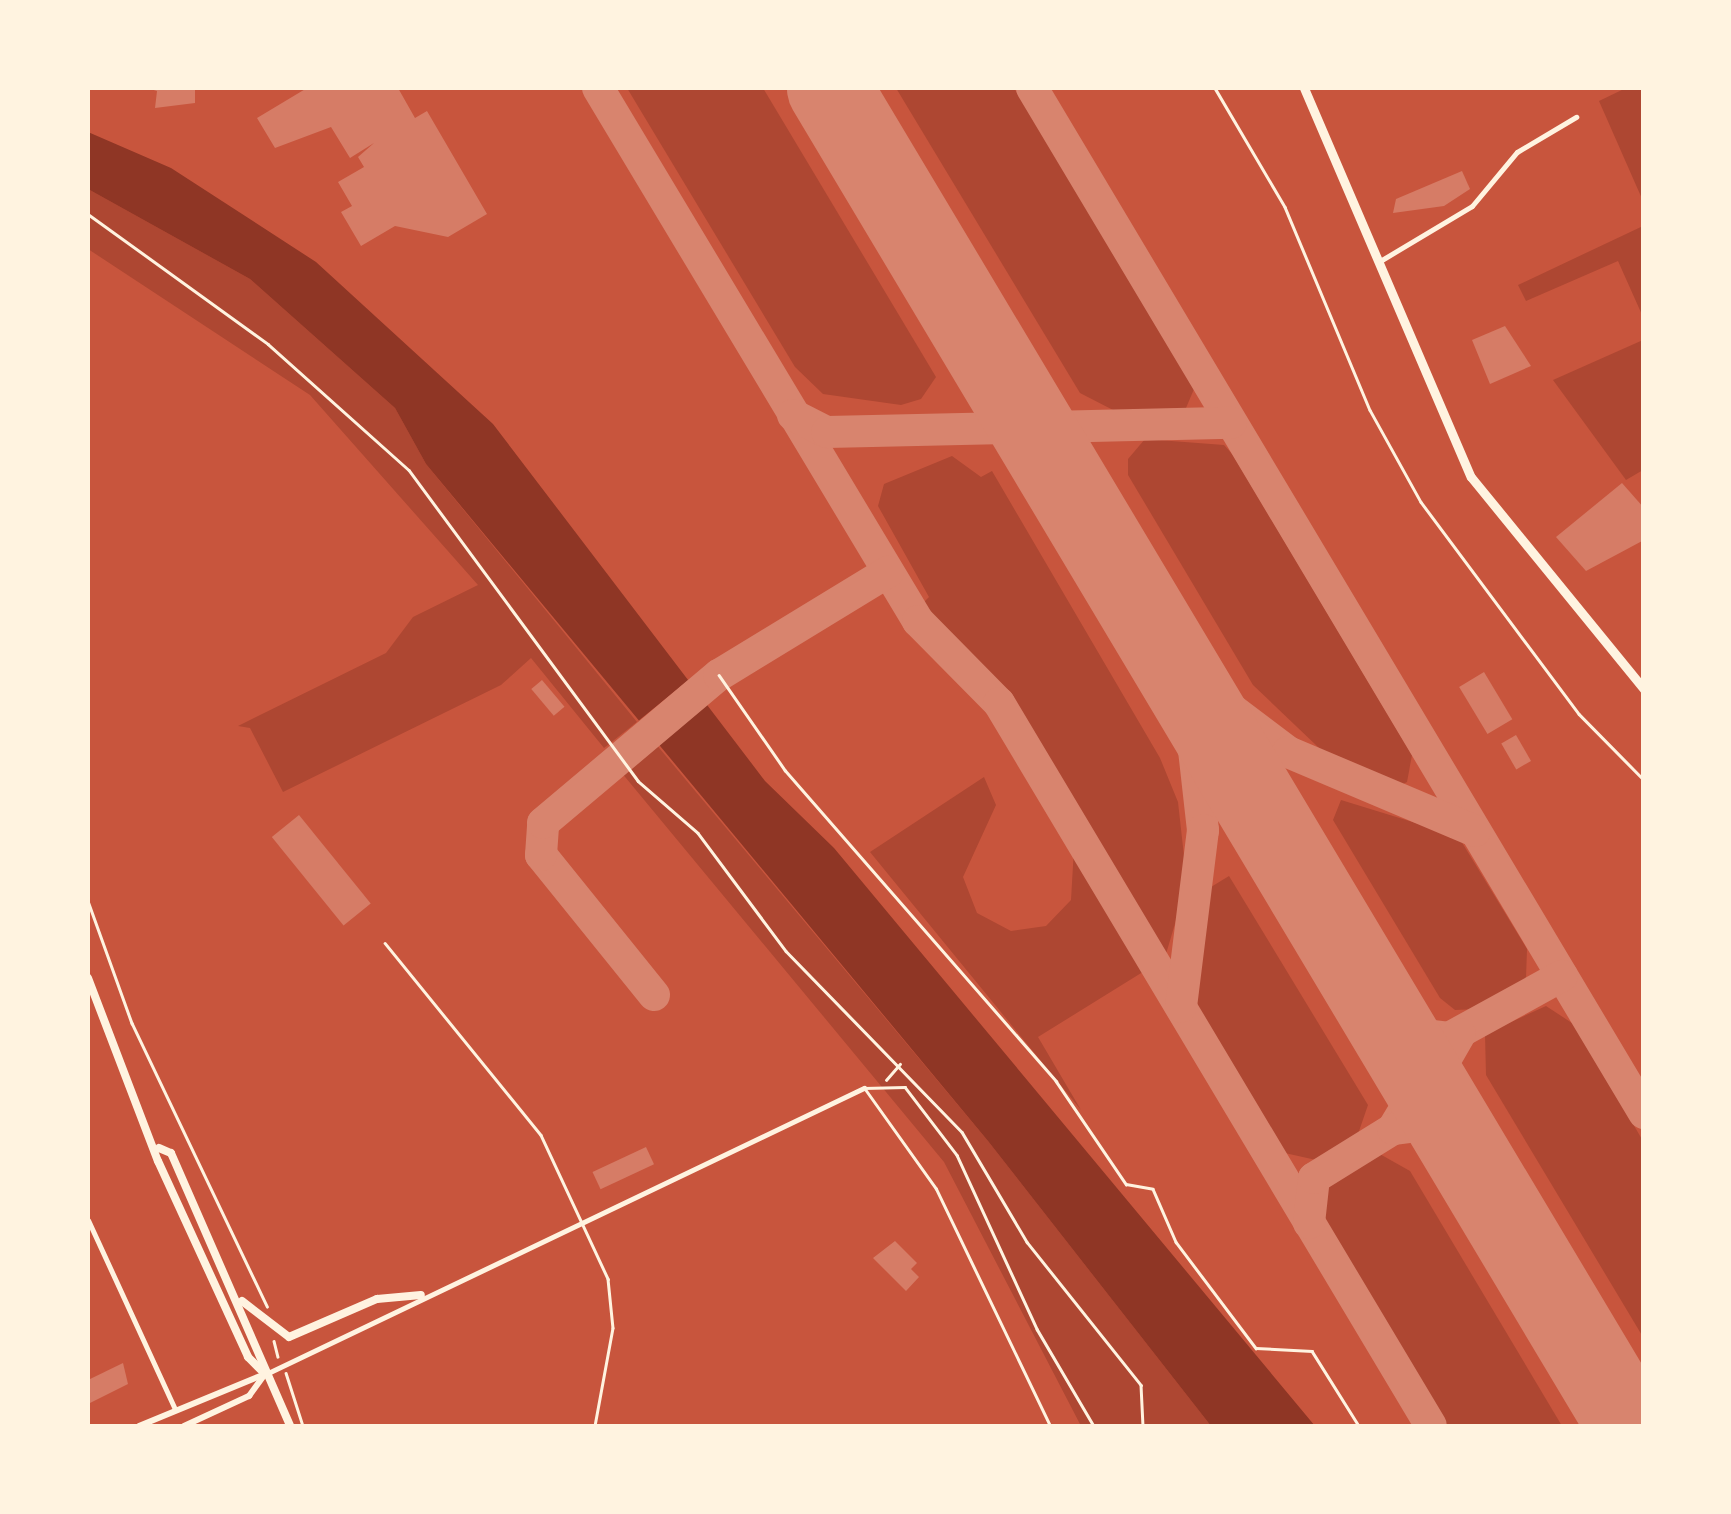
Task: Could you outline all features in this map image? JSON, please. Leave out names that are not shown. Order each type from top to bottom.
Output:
[{"type":"main road","points":[[1304,88],[1471,478],[1644,689]]},
{"type":"main road","points":[[88,978],[248,1357],[265,1374]]},
{"type":"main road","points":[[159,1148],[171,1152],[238,1298],[265,1374],[290,1426]]},
{"type":"main road","points":[[238,1298],[289,1337],[378,1299],[421,1295]]},
{"type":"street","points":[[1378,262],[1472,206],[1517,152],[1576,117]]},
{"type":"street","points":[[139,1426],[265,1374],[421,1295],[864,1088]]},
{"type":"street","points":[[88,1220],[175,1409]]},
{"type":"street","points":[[184,1426],[249,1396],[265,1374]]},
{"type":"lane","points":[[1215,88],[1285,208],[1370,410],[1420,502],[1579,714],[1644,780]]},
{"type":"lane","points":[[719,675],[785,770],[1056,1082],[1126,1184],[1152,1189],[1176,1242],[1256,1348],[1312,1350],[1359,1426]]},
{"type":"lane","points":[[385,944],[540,1134],[580,1221],[612,1300],[595,1426]]},
{"type":"lane","points":[[1050,1426],[942,1201],[864,1088],[884,1081],[905,1086],[957,1154],[1094,1426]]},
{"type":"path","points":[[88,214],[268,344],[409,470],[638,781],[698,832],[786,951],[901,1062],[992,1172],[1027,1242],[1141,1385],[1143,1426]]},
{"type":"path","points":[[88,901],[132,1023],[272,1317]]},
{"type":"path","points":[[884,1081],[901,1062]]},
{"type":"path","points":[[273,1348],[274,1340]]},
{"type":"path","points":[[292,1387],[294,1404],[304,1426]]},
{"type":"shaded area","points":[[627,88],[763,88],[936,377],[921,399],[901,405],[823,394],[795,367]]},
{"type":"shaded area","points":[[896,88],[1014,88],[1194,389],[1186,408],[1115,411],[1080,393]]},
{"type":"shaded area","points":[[1626,88],[1643,88],[1643,201],[1599,101]]},
{"type":"shaded area","points":[[88,132],[171,168],[316,262],[493,424],[765,781],[834,848],[1315,1426],[1211,1426],[988,1141],[426,464],[395,408],[250,279],[88,189]]},
{"type":"shaded area","points":[[88,189],[250,279],[395,408],[426,464],[637,722],[604,748],[531,658],[501,685],[283,792],[250,728],[238,726],[386,653],[413,617],[478,585],[310,395],[88,249]]},
{"type":"shaded area","points":[[1643,226],[1643,317],[1618,261],[1526,301],[1518,285]]},
{"type":"shaded area","points":[[1643,340],[1643,470],[1626,480],[1553,380]]},
{"type":"shaded area","points":[[1145,439],[1224,445],[1233,455],[1412,755],[1407,782],[1395,788],[1339,767],[1253,685],[1128,475],[1128,459]]},
{"type":"shaded area","points":[[952,456],[981,477],[992,471],[1160,758],[1178,802],[1187,883],[1166,954],[1016,710],[921,605],[929,597],[878,506],[884,484]]},
{"type":"shaded area","points":[[655,743],[988,1141],[1211,1426],[1081,1426],[944,1162],[621,772]]},
{"type":"shaded area","points":[[984,777],[996,805],[963,877],[977,913],[1011,931],[1046,926],[1071,900],[1074,848],[1146,970],[1038,1037],[1081,1110],[870,852]]},
{"type":"shaded area","points":[[1341,800],[1458,836],[1527,949],[1526,978],[1478,1009],[1455,1010],[1440,998],[1333,820]]},
{"type":"shaded area","points":[[1229,876],[1368,1105],[1358,1134],[1316,1160],[1276,1151],[1191,1008],[1211,887]]},
{"type":"shaded area","points":[[1546,1006],[1575,1025],[1643,1141],[1643,1337],[1486,1075],[1485,1034]]},
{"type":"shaded area","points":[[1378,1153],[1410,1171],[1562,1426],[1439,1426],[1312,1205],[1326,1181]]},
{"type":"pier","points":[[690,679],[708,701],[651,747],[633,725]]},
{"type":"building","points":[[147,88],[195,88],[195,103],[155,108],[157,91]]},
{"type":"building","points":[[307,88],[398,88],[415,118],[427,111],[487,214],[448,237],[395,226],[361,246],[341,212],[352,206],[338,182],[364,167],[358,157],[374,143],[350,158],[331,127],[275,148],[257,118]]},
{"type":"building","points":[[1462,171],[1470,189],[1444,206],[1393,213],[1396,199]]},
{"type":"building","points":[[1505,326],[1531,366],[1490,384],[1472,340]]},
{"type":"building","points":[[1622,483],[1644,508],[1644,540],[1586,571],[1556,537]]},
{"type":"building","points":[[1484,672],[1512,719],[1487,734],[1459,687]]},
{"type":"building","points":[[542,680],[564,707],[554,716],[531,689]]},
{"type":"building","points":[[1516,735],[1531,761],[1516,769],[1501,744]]},
{"type":"building","points":[[299,815],[371,904],[344,926],[272,837]]},
{"type":"building","points":[[646,1147],[654,1164],[601,1189],[593,1172]]},
{"type":"building","points":[[895,1241],[917,1263],[911,1269],[919,1277],[906,1291],[873,1258]]},
{"type":"building","points":[[123,1363],[128,1384],[88,1404],[88,1380]]},
{"type":"taxiway","points":[[598,88],[918,621],[999,703],[1431,1426]]},
{"type":"taxiway","points":[[1032,88],[1644,1113]]},
{"type":"taxiway","points":[[793,415],[827,432],[1231,423]]},
{"type":"taxiway","points":[[654,995],[541,855],[543,823],[719,675],[888,572]]},
{"type":"taxiway","points":[[1151,622],[1214,696],[1288,752],[1475,831]]},
{"type":"taxiway","points":[[1162,649],[1194,750],[1203,830],[1181,1007]]},
{"type":"taxiway","points":[[1380,1007],[1408,1033],[1449,1038],[1562,976]]},
{"type":"taxiway","points":[[1443,1115],[1437,1074],[1460,1034]]},
{"type":"taxiway","points":[[1393,1129],[1411,1099],[1408,1055]]},
{"type":"taxiway","points":[[1309,1223],[1314,1178],[1393,1129],[1428,1125],[1462,1147]]},
{"type":"runway","points":[[829,88],[1629,1426]]}]
